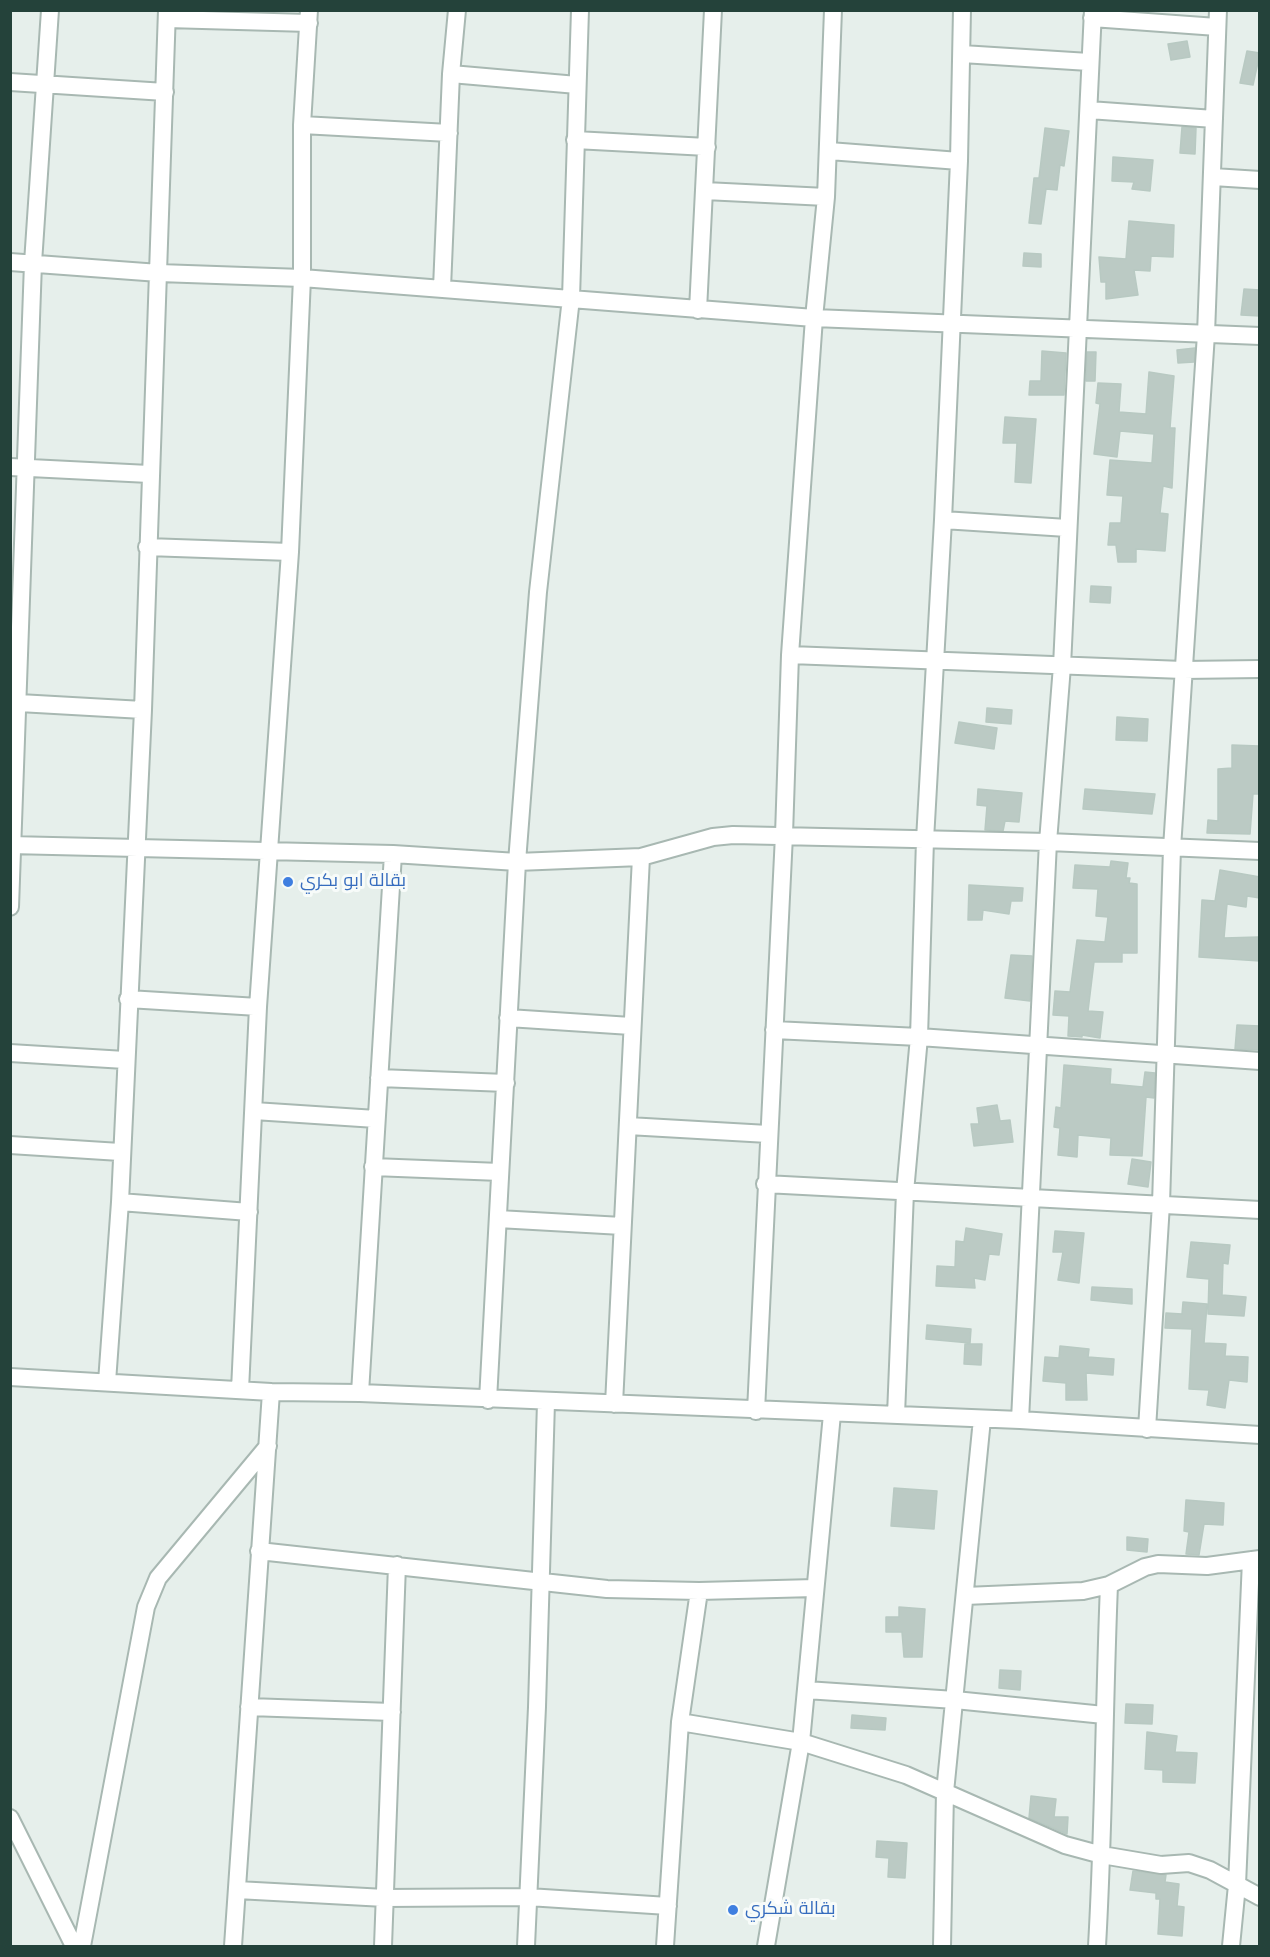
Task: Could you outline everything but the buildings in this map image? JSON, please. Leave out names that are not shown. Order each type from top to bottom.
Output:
[{"type":"street","points":[[10,907],[28,467],[33,263],[50,10]]},
{"type":"street","points":[[442,288],[451,74],[457,10]]},
{"type":"street","points":[[488,1400],[517,862],[538,592],[571,298],[580,10]]},
{"type":"street","points":[[698,310],[713,10]]},
{"type":"street","points":[[896,1415],[905,1192],[919,1037],[925,840],[943,520],[959,161],[962,10]]},
{"type":"street","points":[[756,1411],[765,1184],[784,835],[790,655],[814,318],[829,151],[828,11]]},
{"type":"street","points":[[1020,1420],[1033,1199],[1048,842],[1062,666],[1093,14],[1217,19],[1206,334],[1172,848],[1161,1204],[1146,1429]]},
{"type":"street","points":[[107,1382],[120,1202],[120,1152],[143,710],[149,474],[159,273],[167,15],[309,17],[302,125],[302,278],[290,552],[258,1006],[240,1390]]},
{"type":"street","points":[[962,54],[1089,62]]},
{"type":"street","points":[[451,74],[577,85]]},
{"type":"street","points":[[10,82],[165,92]]},
{"type":"street","points":[[1089,111],[1214,119]]},
{"type":"street","points":[[302,125],[449,133]]},
{"type":"street","points":[[575,140],[706,147]]},
{"type":"street","points":[[829,151],[959,161]]},
{"type":"street","points":[[1213,177],[1260,180]]},
{"type":"street","points":[[705,191],[826,198]]},
{"type":"street","points":[[10,262],[159,273],[302,278],[814,318],[1260,336]]},
{"type":"street","points":[[10,467],[149,474]]},
{"type":"street","points":[[943,520],[1067,528]]},
{"type":"street","points":[[147,547],[290,552]]},
{"type":"street","points":[[790,655],[1183,670],[1260,669]]},
{"type":"street","points":[[19,703],[143,710]]},
{"type":"street","points":[[12,845],[393,854],[517,862],[641,857],[713,837],[784,835],[1048,842],[1260,852]]},
{"type":"street","points":[[360,1393],[393,854]]},
{"type":"street","points":[[614,1404],[641,857]]},
{"type":"street","points":[[128,999],[258,1006]]},
{"type":"street","points":[[508,1018],[631,1026]]},
{"type":"street","points":[[774,1030],[919,1037],[1260,1061]]},
{"type":"street","points":[[10,1053],[125,1060]]},
{"type":"street","points":[[379,1078],[506,1083]]},
{"type":"street","points":[[254,1112],[376,1119]]},
{"type":"street","points":[[628,1126],[768,1134]]},
{"type":"street","points":[[10,1145],[120,1152]]},
{"type":"street","points":[[374,1167],[501,1172]]},
{"type":"street","points":[[765,1184],[1260,1210]]},
{"type":"street","points":[[120,1202],[249,1212]]},
{"type":"street","points":[[498,1219],[622,1226]]},
{"type":"street","points":[[10,1377],[271,1392],[360,1393],[1020,1420],[1260,1435]]},
{"type":"street","points":[[233,1947],[271,1392]]},
{"type":"street","points":[[526,1947],[537,1707],[546,1402]]},
{"type":"street","points":[[766,1947],[801,1742],[832,1414]]},
{"type":"street","points":[[942,1947],[945,1792],[982,1419]]},
{"type":"street","points":[[81,1947],[146,1607],[158,1578],[268,1446]]},
{"type":"street","points":[[259,1551],[608,1589],[699,1592],[815,1588]]},
{"type":"street","points":[[965,1596],[1083,1591],[1110,1585],[1145,1567],[1158,1564],[1207,1566],[1255,1559],[1237,1885],[1231,1947]]},
{"type":"street","points":[[383,1947],[398,1565]]},
{"type":"street","points":[[1096,1947],[1102,1855],[1104,1715],[1110,1585]]},
{"type":"street","points":[[665,1947],[680,1722],[699,1592]]},
{"type":"street","points":[[806,1690],[955,1700],[1104,1715]]},
{"type":"street","points":[[249,1707],[392,1712]]},
{"type":"street","points":[[680,1722],[801,1742],[906,1775],[1065,1845],[1102,1855],[1161,1865],[1189,1863],[1210,1870],[1260,1897]]},
{"type":"street","points":[[10,1818],[74,1947]]},
{"type":"street","points":[[237,1890],[385,1898],[528,1897],[668,1906]]},
{"type":"place","name":"بقالة ابو بكري","points":[[288,882]]},
{"type":"place","name":"بقالة شكري","points":[[733,1910]]}]
